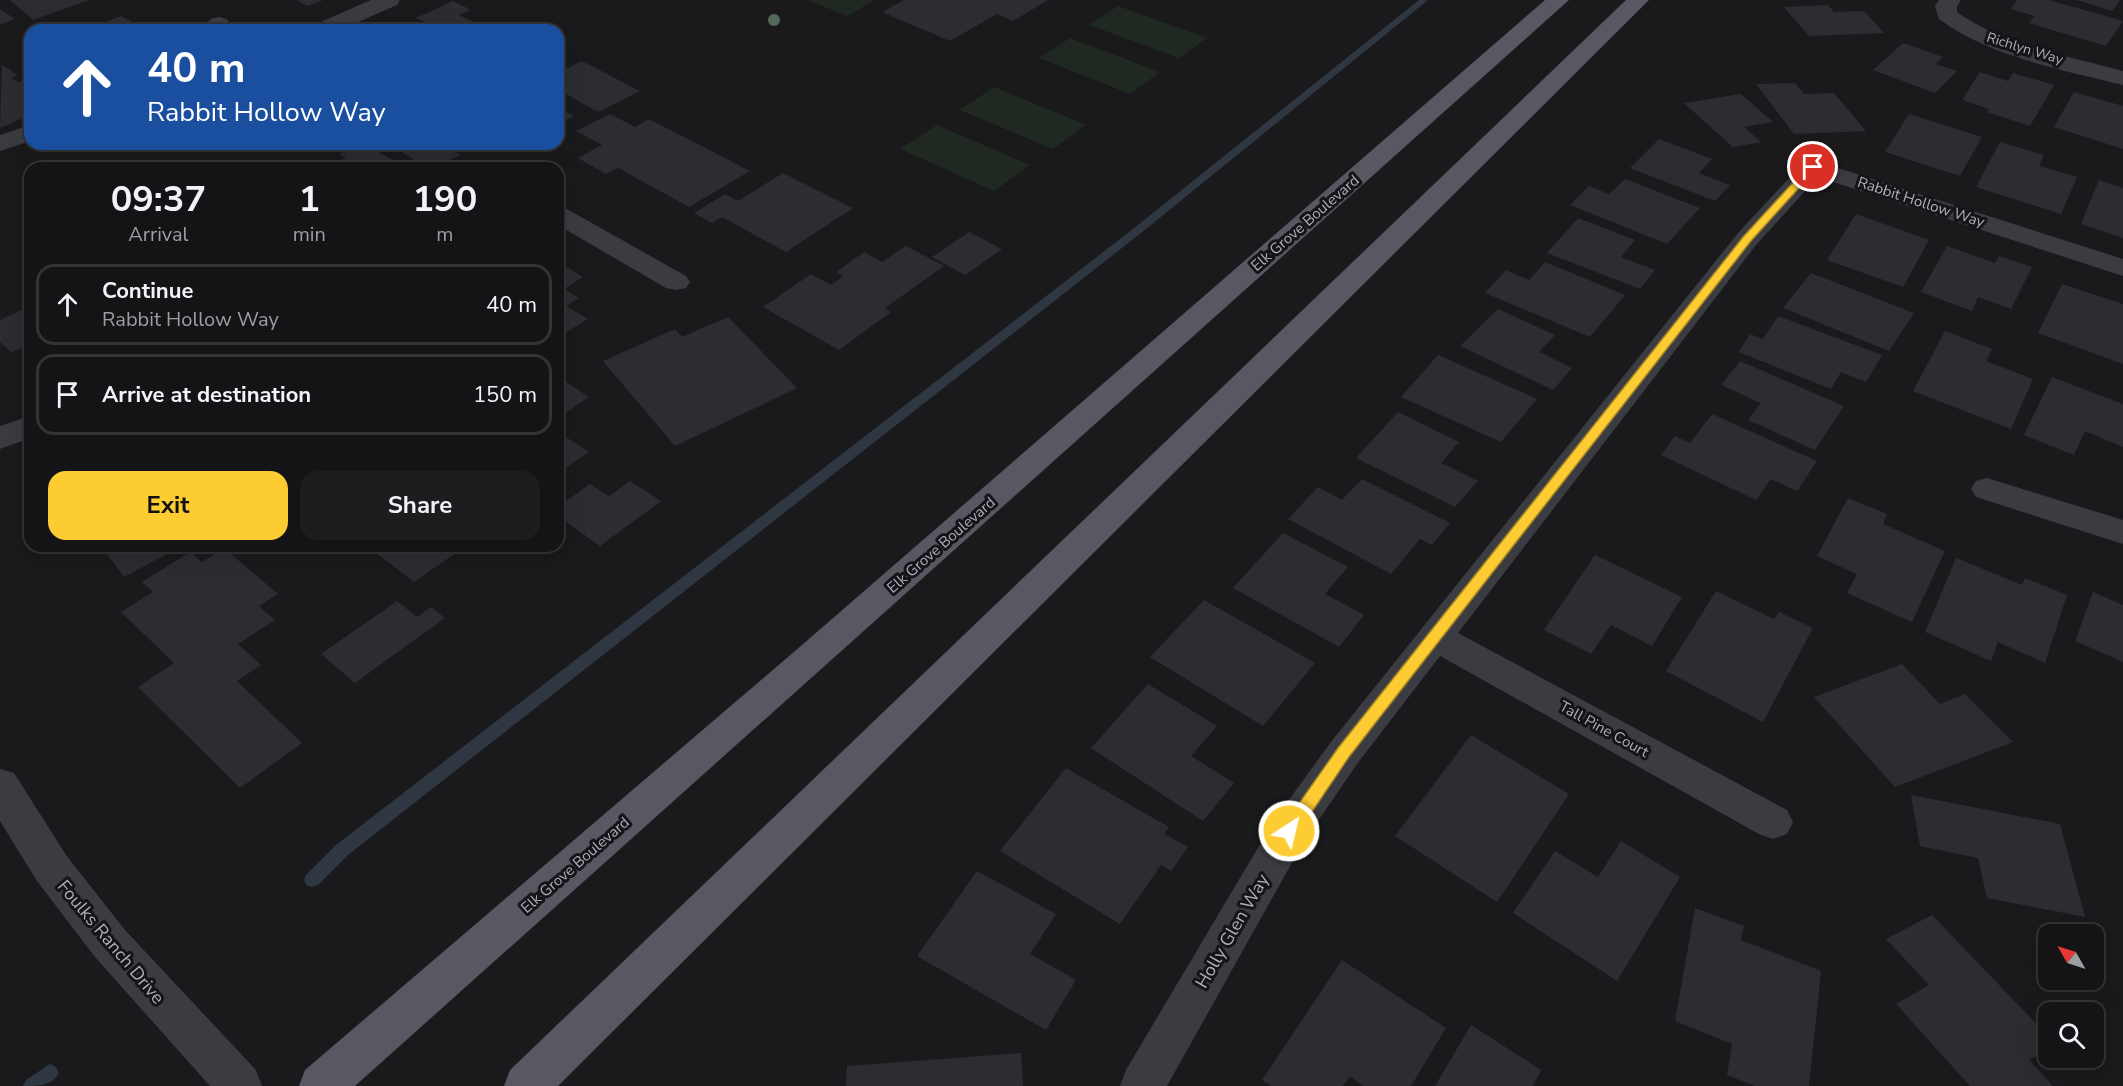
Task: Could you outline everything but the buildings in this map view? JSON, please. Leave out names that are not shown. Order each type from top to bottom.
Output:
[{"type":"main road","name":"Elk Grove Boulevard","points":[[321,1086],[815,656],[1558,0]]},
{"type":"main road","points":[[526,1086],[1638,0]]},
{"type":"street","points":[[335,24],[389,0]]},
{"type":"street","name":"Richlyn Way","points":[[1950,0],[1946,6],[1947,14],[1963,28],[2123,78]]},
{"type":"street","points":[[0,144],[24,134]]},
{"type":"street","name":"Rabbit Hollow Way","points":[[1434,636],[1747,239],[1813,167],[2123,268]]},
{"type":"street","points":[[564,217],[676,282]]},
{"type":"street","points":[[0,438],[24,428]]},
{"type":"street","points":[[1987,489],[2123,532]]},
{"type":"street","name":"Tall Pine Court","points":[[1434,636],[1773,822]]},
{"type":"street","name":"Holly Glen Way","points":[[1142,1086],[1289,831],[1344,753],[1434,636]]},
{"type":"street","name":"Foulks Ranch Drive","points":[[0,785],[26,833],[81,912],[240,1086]]},
{"type":"shaded area","points":[[808,0],[875,0],[847,16]]},
{"type":"shaded area","points":[[1118,6],[1207,38],[1179,58],[1089,25]]},
{"type":"shaded area","points":[[1070,38],[1160,72],[1130,94],[1039,58]]},
{"type":"shaded area","points":[[994,87],[1086,125],[1053,149],[960,110]]},
{"type":"shaded area","points":[[937,125],[1030,165],[994,191],[900,149]]},
{"type":"waterway","points":[[312,880],[342,850],[1137,231],[1424,0]]},
{"type":"waterway","points":[[32,1086],[50,1073]]},
{"type":"route","points":[[1289,831],[1344,753],[1747,239],[1813,167]]}]
